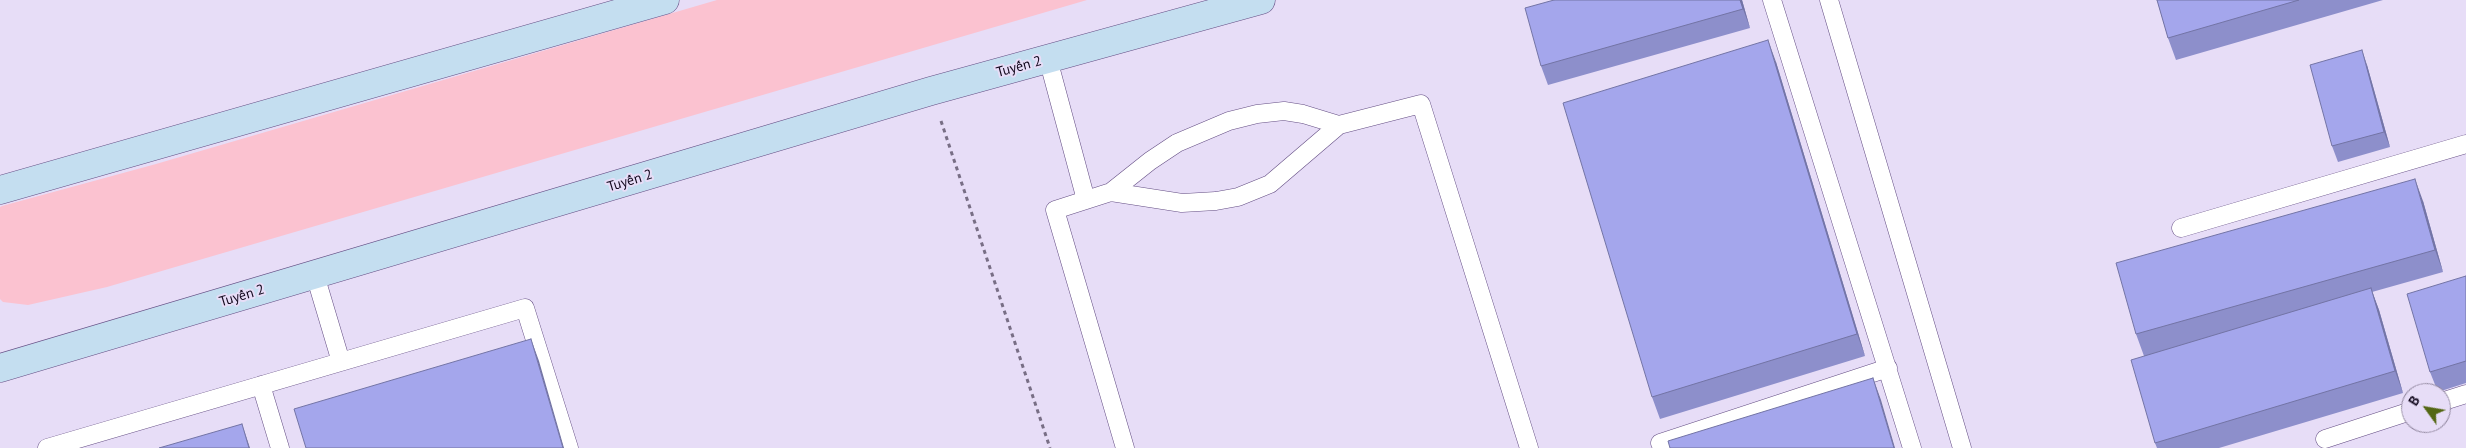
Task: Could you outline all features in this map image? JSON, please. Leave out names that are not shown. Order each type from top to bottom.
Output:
[{"type":"main road","points":[[0,190],[665,0]]},
{"type":"main road","name":"Tuyến 2","points":[[0,368],[931,91],[1261,0]]},
{"type":"lane","points":[[1772,0],[1912,448]]},
{"type":"lane","points":[[1829,0],[1962,448]]},
{"type":"lane","points":[[1048,59],[1086,200]]},
{"type":"lane","points":[[1110,192],[1182,203],[1216,202],[1238,197],[1270,184],[1339,125],[1421,104],[1529,448]]},
{"type":"lane","points":[[1125,448],[1056,210],[1110,192],[1177,143],[1229,121],[1284,111],[1303,114],[1339,125]]},
{"type":"lane","points":[[2181,228],[2466,144]]},
{"type":"lane","points":[[315,275],[341,362]]},
{"type":"lane","points":[[48,448],[525,308],[569,448]]},
{"type":"lane","points":[[1660,444],[1888,368]]},
{"type":"lane","points":[[261,385],[280,448]]},
{"type":"lane","points":[[2451,399],[2466,394]]},
{"type":"lane","points":[[2325,439],[2401,415]]},
{"type":"path","points":[[931,91],[1050,448]]},
{"type":"shaded area","points":[[717,0],[1087,0],[107,287],[28,305],[3,302],[0,299],[0,207],[2,206],[156,164]]},
{"type":"building","points":[[1554,0],[1740,0],[1743,9],[1541,66],[1525,8]]},
{"type":"building","points":[[2157,0],[2299,0],[2168,38]]},
{"type":"building","points":[[1768,40],[1857,334],[1652,397],[1563,103]]},
{"type":"building","points":[[2362,50],[2384,132],[2332,146],[2310,65]]},
{"type":"building","points":[[2415,179],[2435,250],[2136,334],[2116,263]]},
{"type":"building","points":[[2466,276],[2466,361],[2430,372],[2407,294]]},
{"type":"building","points":[[2371,288],[2395,371],[2155,443],[2131,360]]},
{"type":"building","points":[[531,339],[563,448],[306,448],[294,409]]},
{"type":"building","points":[[1873,378],[1894,448],[1670,448],[1668,441]]},
{"type":"building","points":[[242,424],[249,448],[159,448]]}]
